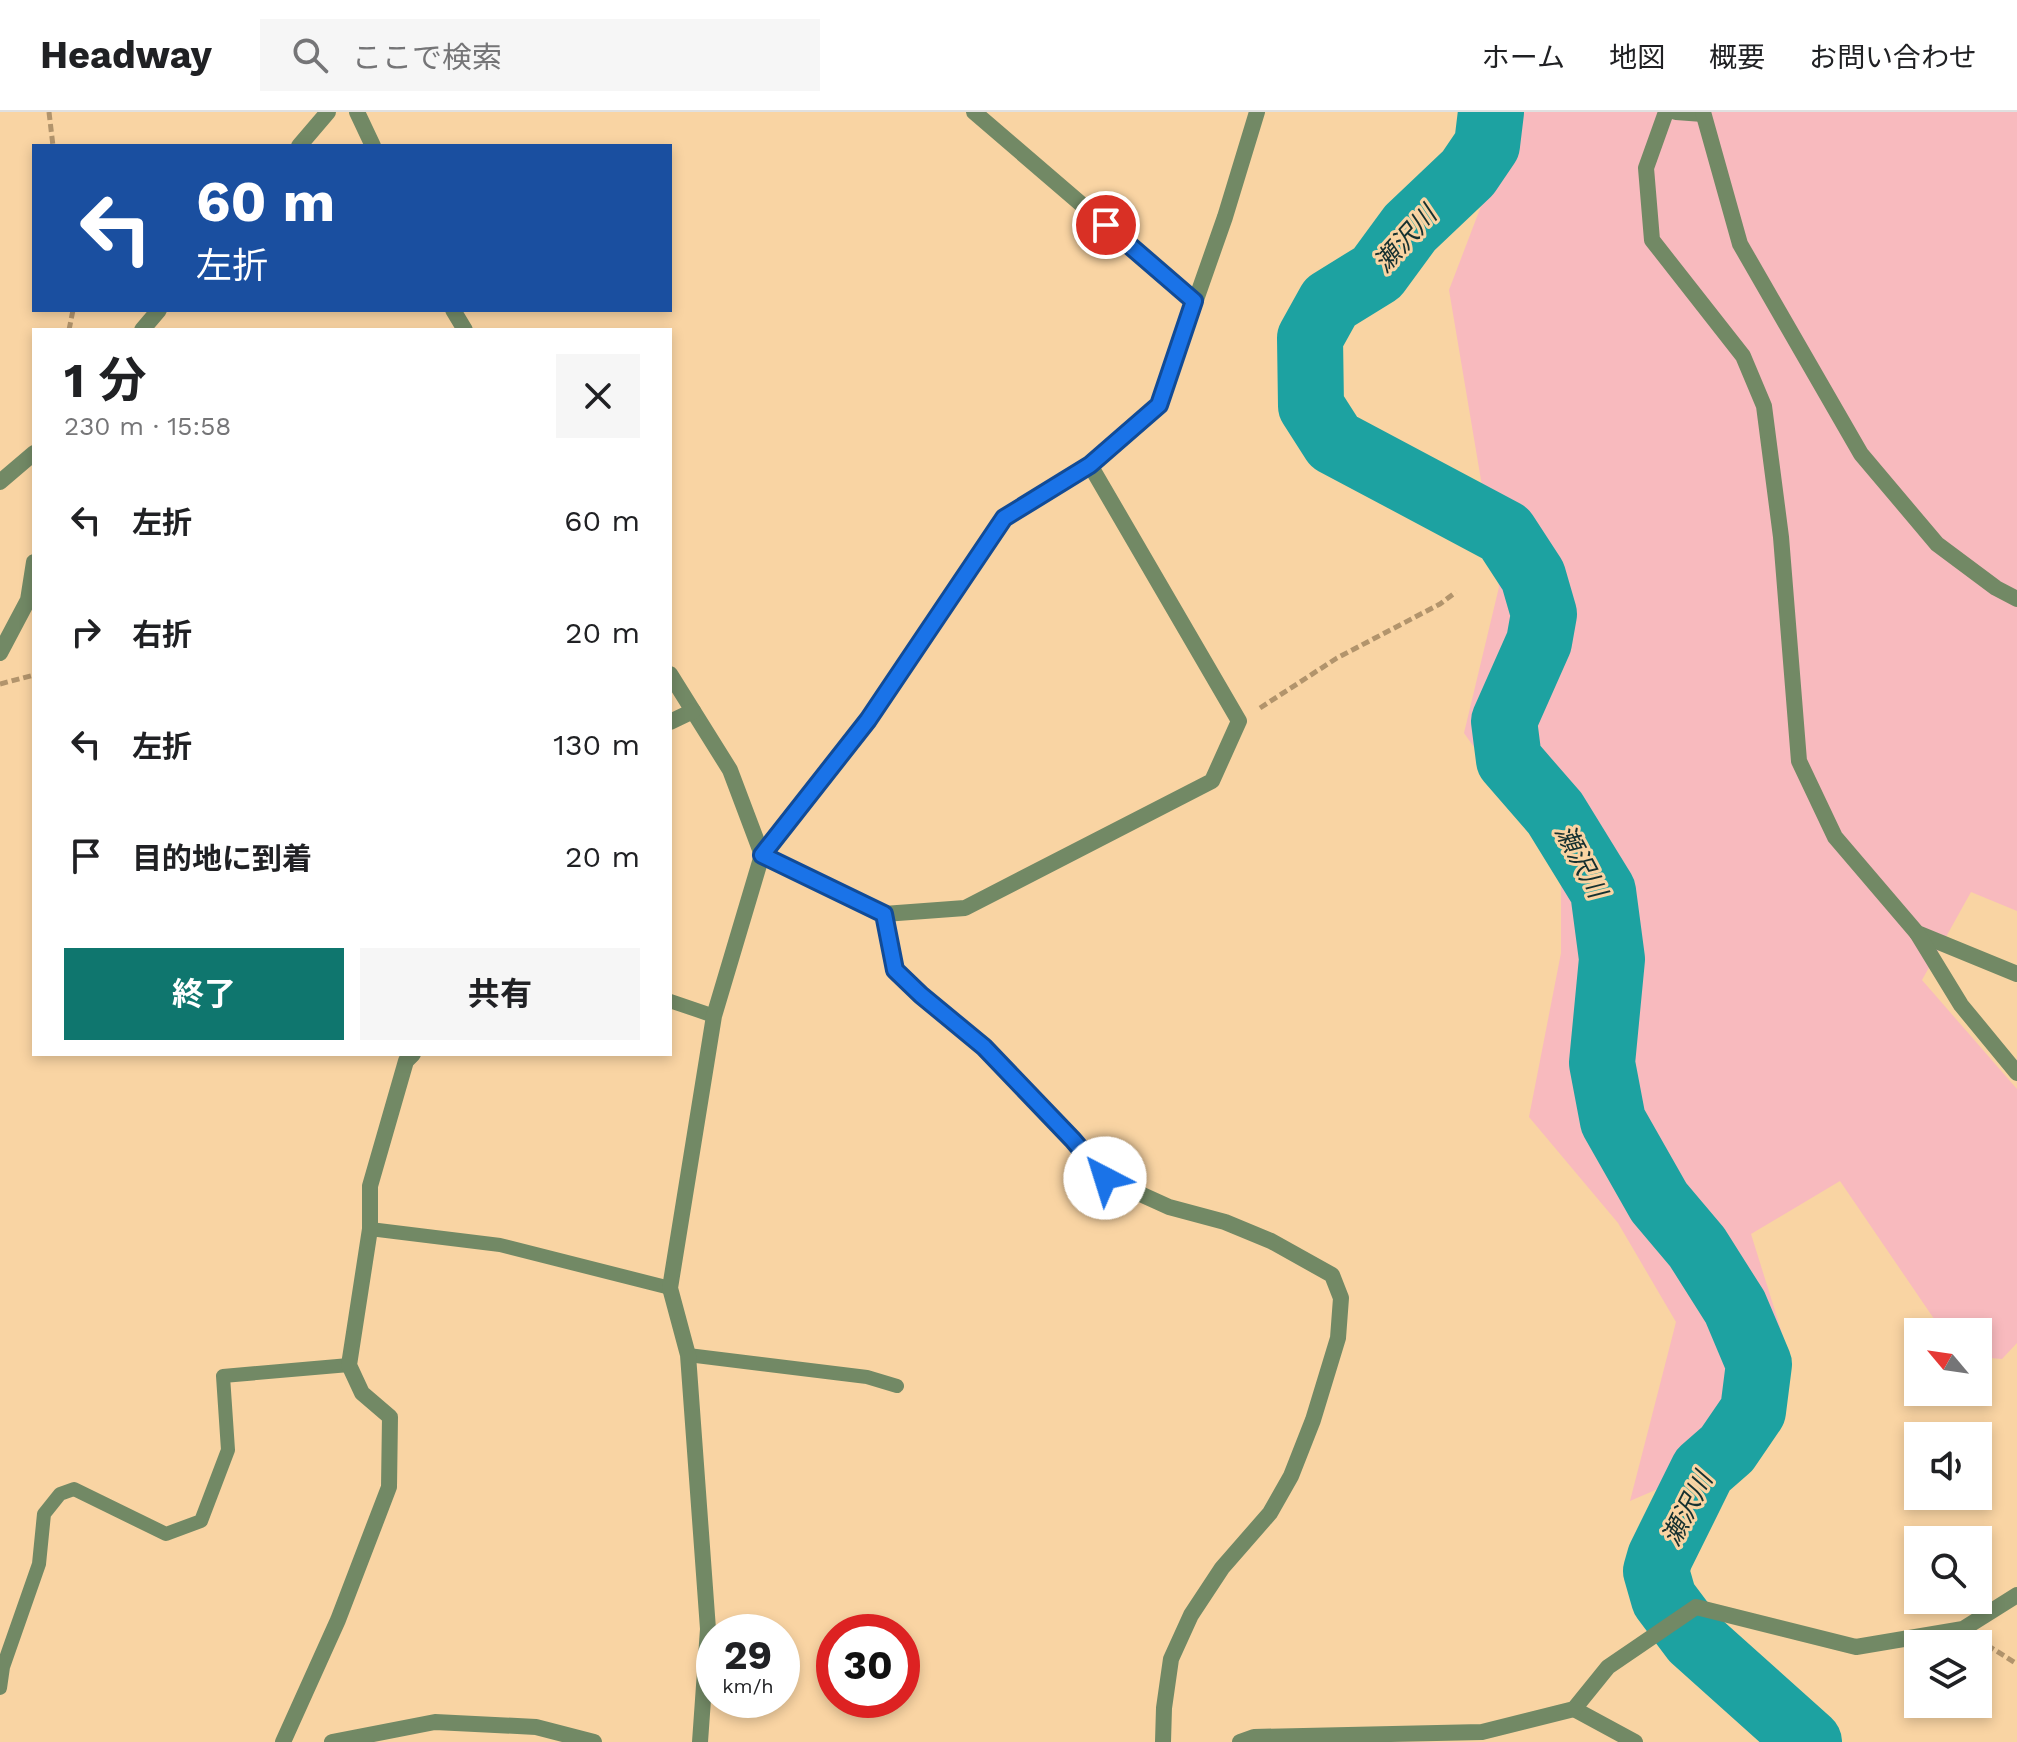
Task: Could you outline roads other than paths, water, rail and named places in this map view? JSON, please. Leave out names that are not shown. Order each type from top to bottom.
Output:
[{"type":"street","points":[[301,144],[328,112]]},
{"type":"street","points":[[357,112],[372,144]]},
{"type":"street","points":[[974,112],[1194,301]]},
{"type":"street","points":[[700,1742],[708,1629],[688,1355],[670,1288],[714,1016],[762,855],[868,720],[1004,518],[1090,465],[1159,405],[1225,217],[1257,112]]},
{"type":"street","points":[[1666,112],[1646,168],[1652,240],[1743,356],[1764,406],[1781,537],[1799,761],[1835,837],[1917,933],[1961,1005],[2017,1073]]},
{"type":"street","points":[[1676,112],[1703,113],[1740,244],[1861,454],[1937,544],[1996,588],[2017,599]]},
{"type":"street","points":[[144,328],[157,312]]},
{"type":"street","points":[[0,482],[32,455]]},
{"type":"street","points":[[672,677],[730,770],[762,855],[884,914],[965,908],[1212,781],[1239,721],[1090,465]]},
{"type":"street","points":[[0,653],[28,600],[32,575]]},
{"type":"street","points":[[672,721],[693,711]]},
{"type":"street","points":[[884,914],[895,970],[984,1047],[1105,1178],[1169,1207],[1225,1222],[1271,1241],[1332,1275],[1341,1298],[1338,1338],[1313,1420],[1291,1476],[1270,1513],[1222,1568],[1191,1615],[1171,1659],[1163,1742]]},
{"type":"street","points":[[1917,933],[2017,974]]},
{"type":"street","points":[[283,1742],[338,1620],[389,1487],[390,1417],[362,1393],[349,1365],[370,1229],[370,1186],[406,1061],[411,1056]]},
{"type":"street","points":[[1240,1742],[1254,1737],[1339,1738],[1482,1732],[1574,1709],[1608,1667],[1696,1607],[1856,1647],[1963,1629],[2017,1595]]},
{"type":"street","points":[[1574,1709],[1635,1742]]},
{"type":"street","points":[[332,1742],[435,1722],[536,1727],[594,1742]]},
{"type":"lane","points":[[672,1002],[714,1016]]},
{"type":"lane","points":[[370,1229],[500,1245],[670,1288]]},
{"type":"lane","points":[[688,1355],[867,1377],[897,1386]]},
{"type":"lane","points":[[0,1688],[3,1667],[39,1564],[44,1514],[60,1494],[74,1489],[166,1534],[201,1521],[228,1450],[223,1376],[349,1365]]},
{"type":"waterway","name":"瀬沢川","points":[[1491,112],[1487,145],[1468,173],[1410,228],[1377,273],[1330,302],[1310,338],[1311,406],[1334,442],[1505,533],[1533,576],[1544,614],[1539,642],[1504,721],[1509,760],[1555,813],[1603,891],[1612,959],[1602,1063],[1613,1121],[1659,1202],[1697,1247],[1735,1307],[1759,1364],[1753,1411],[1727,1449],[1703,1470],[1656,1571],[1664,1599],[1694,1639],[1809,1742]]}]
